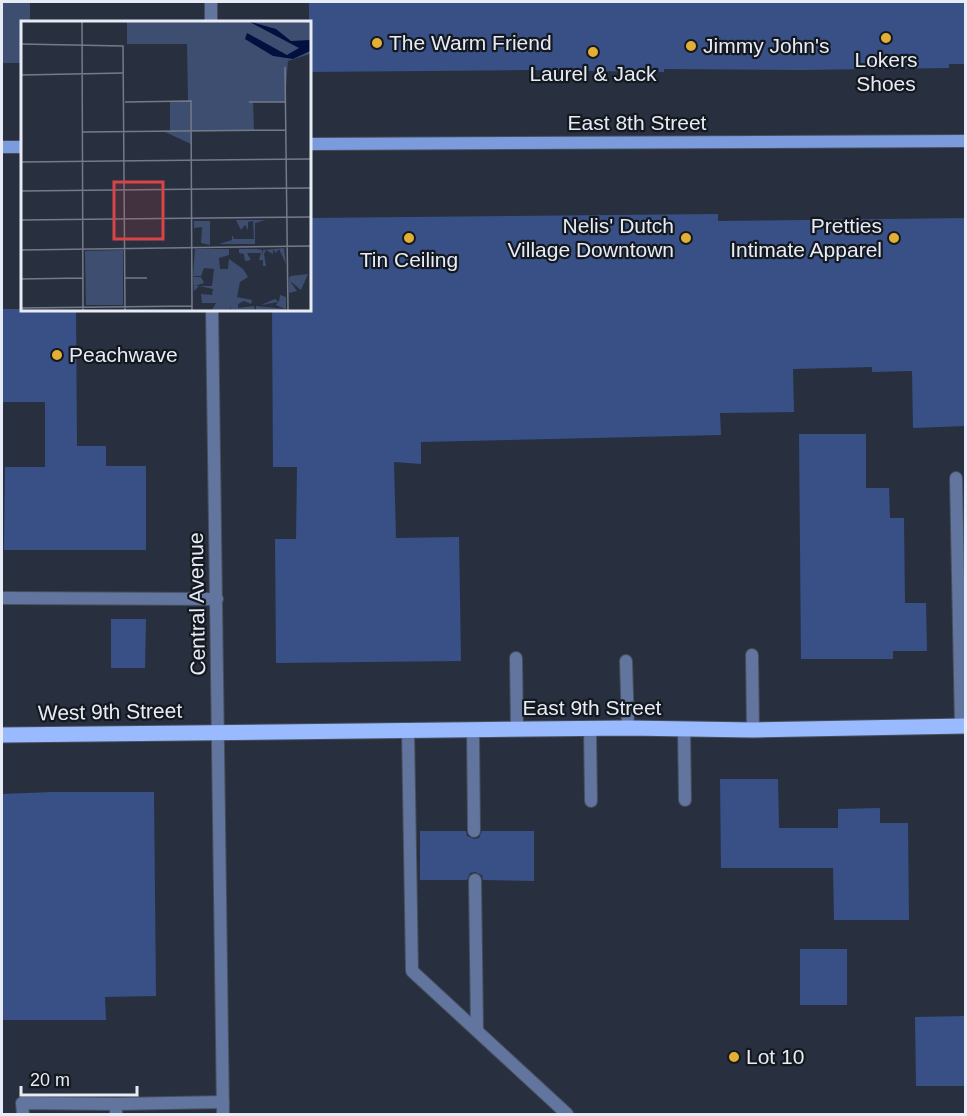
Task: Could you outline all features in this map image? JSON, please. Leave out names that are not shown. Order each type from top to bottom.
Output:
[{"type":"main road","name":"East 8th Street","points":[[310,144],[966,141]]},
{"type":"main road","points":[[2,147],[21,147]]},
{"type":"main road","name":"East 9th Street","points":[[219,732],[590,728],[753,730],[963,726]]},
{"type":"main road","name":"West 9th Street","points":[[2,735],[219,732]]},
{"type":"street","points":[[211,2],[211,21]]},
{"type":"street","name":"Central Avenue","points":[[212,310],[223,1108]]},
{"type":"street","points":[[956,478],[963,726]]},
{"type":"street","points":[[2,598],[217,600]]},
{"type":"street","points":[[752,655],[753,730]]},
{"type":"street","points":[[516,658],[517,729]]},
{"type":"street","points":[[626,661],[628,728]]},
{"type":"street","points":[[590,728],[591,801]]},
{"type":"street","points":[[684,728],[685,800]]},
{"type":"street","points":[[408,730],[412,971],[567,1114]]},
{"type":"street","points":[[473,730],[474,831]]},
{"type":"street","points":[[475,880],[477,1030]]},
{"type":"street","points":[[23,1114],[22,1103],[116,1109],[223,1108]]},
{"type":"shaded area","points":[[2,2],[30,2],[30,21],[21,21],[21,63],[2,63]]},
{"type":"building","points":[[309,2],[966,2],[966,64],[949,64],[949,68],[664,69],[664,72],[525,70],[310,72]]},
{"type":"building","points":[[718,214],[718,221],[966,218],[966,426],[913,428],[912,371],[872,372],[872,367],[793,369],[794,412],[720,413],[721,435],[421,442],[421,464],[394,462],[396,538],[459,537],[461,661],[276,663],[275,539],[296,539],[297,467],[273,467],[272,310],[310,310],[310,218]]},
{"type":"building","points":[[2,309],[76,310],[77,446],[106,446],[106,466],[146,466],[146,550],[4,550],[5,467],[45,467],[45,402],[2,402]]},
{"type":"building","points":[[799,434],[866,434],[866,488],[889,488],[890,518],[904,518],[905,603],[926,603],[927,651],[893,651],[893,659],[801,659]]},
{"type":"building","points":[[111,619],[146,619],[145,668],[111,668]]},
{"type":"building","points":[[720,779],[778,779],[779,828],[838,828],[838,809],[880,808],[880,823],[908,823],[909,920],[834,920],[833,868],[721,868]]},
{"type":"building","points":[[154,792],[156,996],[105,997],[106,1020],[2,1020],[2,794]]},
{"type":"building","points":[[420,831],[466,831],[467,836],[474,839],[479,838],[482,831],[534,831],[534,881],[483,880],[482,875],[475,872],[470,873],[467,880],[420,880]]},
{"type":"building","points":[[800,949],[847,949],[847,1005],[800,1005]]},
{"type":"building","points":[[966,1016],[966,1086],[916,1086],[915,1017]]},
{"type":"place","name":"Lokers Shoes","points":[[886,38]]},
{"type":"place","name":"The Warm Friend","points":[[377,43]]},
{"type":"place","name":"Jimmy John's","points":[[691,46]]},
{"type":"place","name":"Laurel & Jack","points":[[593,52]]},
{"type":"place","name":"Tin Ceiling","points":[[409,238]]},
{"type":"place","name":"Nelis' Dutch Village Downtown","points":[[686,238]]},
{"type":"place","name":"Pretties Intimate Apparel","points":[[894,238]]},
{"type":"place","name":"Peachwave","points":[[57,355]]},
{"type":"place","name":"Lot 10","points":[[734,1057]]}]
